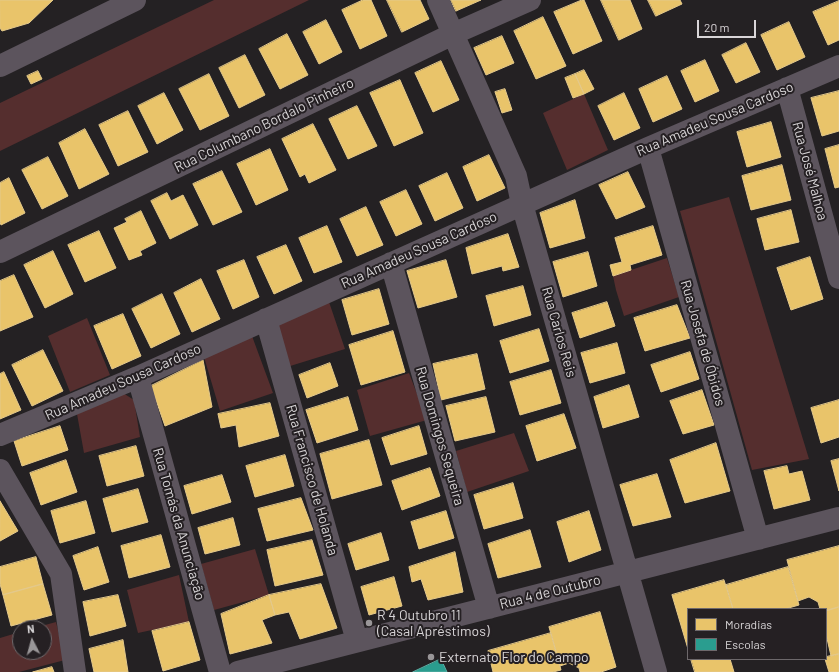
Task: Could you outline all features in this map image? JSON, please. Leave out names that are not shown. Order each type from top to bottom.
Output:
[{"type":"street","points":[[0,66],[102,7],[135,0]]},
{"type":"street","name":"Rua Carlos Reis","points":[[438,0],[516,176],[522,204],[656,672]]},
{"type":"street","name":"Rua Columbano Bordalo Pinheiro","points":[[0,252],[454,34],[530,0]]},
{"type":"street","name":"Rua Amadeu Sousa Cardoso","points":[[0,435],[138,377],[648,148],[839,66]]},
{"type":"street","name":"Rua José Malhoa","points":[[787,88],[839,278]]},
{"type":"street","name":"Rua Josefa de Óbidos","points":[[648,148],[758,538]]},
{"type":"street","name":"Rua Domingos Sequeira","points":[[391,264],[489,608]]},
{"type":"street","name":"Rua Francisco de Holanda","points":[[266,319],[357,641]]},
{"type":"street","name":"Rua Tomás da Anunciação","points":[[138,377],[220,672]]},
{"type":"street","points":[[0,470],[61,574],[75,672]]},
{"type":"street","name":"Rua 4 de Outubro","points":[[238,672],[839,518]]},
{"type":"shaded area","points":[[214,0],[309,0],[0,151],[0,103]]},
{"type":"shaded area","points":[[584,94],[608,150],[567,170],[543,113]]},
{"type":"shaded area","points":[[729,197],[809,459],[752,470],[680,211]]},
{"type":"shaded area","points":[[667,258],[679,297],[624,316],[613,276]]},
{"type":"shaded area","points":[[328,299],[345,349],[287,367],[276,321]]},
{"type":"shaded area","points":[[87,318],[110,375],[70,392],[48,336]]},
{"type":"shaded area","points":[[252,336],[273,393],[220,411],[204,357]]},
{"type":"shaded area","points":[[409,373],[427,420],[370,436],[357,390]]},
{"type":"shaded area","points":[[123,393],[134,400],[140,437],[84,453],[77,414]]},
{"type":"shaded area","points":[[514,433],[529,471],[467,492],[456,451]]},
{"type":"shaded area","points":[[255,549],[269,595],[214,610],[201,564]]},
{"type":"shaded area","points":[[179,575],[189,622],[138,633],[127,590]]},
{"type":"shaded area","points":[[56,622],[65,660],[19,672],[0,672],[0,638],[12,634],[12,660],[52,660],[52,623]]},
{"type":"building: Moradias","points":[[0,0],[53,0],[29,23],[2,31],[0,28]]},
{"type":"building: Moradias","points":[[363,0],[371,0],[387,36],[360,49],[342,10]]},
{"type":"building: Moradias","points":[[387,0],[420,0],[429,19],[402,32]]},
{"type":"building: Moradias","points":[[451,0],[481,0],[456,11]]},
{"type":"building: Moradias","points":[[584,0],[602,41],[573,54],[554,12]]},
{"type":"building: Moradias","points":[[601,0],[630,0],[642,29],[619,40]]},
{"type":"building: Moradias","points":[[648,0],[680,0],[682,4],[656,16]]},
{"type":"building: Moradias","points":[[839,1],[839,40],[828,45],[813,12]]},
{"type":"building: Moradias","points":[[543,17],[566,66],[536,79],[514,31]]},
{"type":"building: Moradias","points":[[326,20],[342,52],[319,64],[303,32]]},
{"type":"building: Moradias","points":[[789,22],[805,57],[777,70],[761,35]]},
{"type":"building: Moradias","points":[[287,34],[308,75],[280,89],[259,49]]},
{"type":"building: Moradias","points":[[502,36],[514,63],[486,75],[474,48]]},
{"type":"building: Moradias","points":[[746,43],[760,72],[736,83],[722,55]]},
{"type":"building: Moradias","points":[[245,55],[265,95],[239,108],[219,68]]},
{"type":"building: Moradias","points":[[705,60],[719,91],[695,102],[681,71]]},
{"type":"building: Moradias","points":[[441,61],[459,100],[433,112],[415,73]]},
{"type":"building: Moradias","points":[[584,70],[594,89],[584,94],[575,74]]},
{"type":"building: Moradias","points":[[38,71],[42,79],[31,84],[27,76]]},
{"type":"building: Moradias","points":[[209,74],[229,116],[200,130],[179,89]]},
{"type":"building: Moradias","points":[[575,74],[584,94],[573,98],[565,78]]},
{"type":"building: Moradias","points":[[667,76],[682,109],[653,122],[639,89]]},
{"type":"building: Moradias","points":[[400,80],[423,133],[394,146],[370,93]]},
{"type":"building: Moradias","points":[[505,89],[512,110],[502,113],[495,92]]},
{"type":"building: Moradias","points":[[839,91],[839,131],[822,136],[811,98]]},
{"type":"building: Moradias","points":[[164,93],[183,130],[157,144],[138,106]]},
{"type":"building: Moradias","points":[[624,93],[640,128],[614,140],[598,106]]},
{"type":"building: Moradias","points":[[357,106],[377,146],[348,159],[329,119]]},
{"type":"building: Moradias","points":[[128,111],[148,152],[118,166],[99,125]]},
{"type":"building: Moradias","points":[[771,122],[781,157],[747,167],[737,132]]},
{"type":"building: Moradias","points":[[313,124],[336,170],[309,183],[305,174],[300,177],[282,139]]},
{"type":"building: Moradias","points":[[85,129],[109,174],[79,189],[59,143]]},
{"type":"building: Moradias","points":[[839,145],[839,187],[835,188],[825,149]]},
{"type":"building: Moradias","points":[[270,149],[288,190],[256,205],[237,164]]},
{"type":"building: Moradias","points":[[489,155],[505,188],[477,201],[463,167]]},
{"type":"building: Moradias","points":[[48,157],[68,196],[42,209],[22,170]]},
{"type":"building: Moradias","points":[[782,165],[791,200],[751,210],[742,176]]},
{"type":"building: Moradias","points":[[222,171],[242,212],[213,225],[193,184]]},
{"type":"building: Moradias","points":[[628,172],[645,207],[616,219],[599,185]]},
{"type":"building: Moradias","points":[[447,173],[463,208],[435,221],[419,186]]},
{"type":"building: Moradias","points":[[9,178],[25,213],[1,225],[0,183]]},
{"type":"building: Moradias","points":[[406,190],[422,224],[396,236],[380,202]]},
{"type":"building: Moradias","points":[[167,193],[171,201],[183,195],[198,225],[170,239],[151,201]]},
{"type":"building: Moradias","points":[[575,200],[585,238],[550,248],[540,213]]},
{"type":"building: Moradias","points":[[366,207],[383,245],[357,256],[340,219]]},
{"type":"building: Moradias","points":[[791,210],[799,242],[765,250],[757,219]]},
{"type":"building: Moradias","points":[[141,211],[156,243],[140,251],[142,255],[129,260],[114,228],[127,222],[125,219]]},
{"type":"building: Moradias","points":[[327,226],[342,262],[314,273],[299,238]]},
{"type":"building: Moradias","points":[[653,226],[662,255],[630,265],[631,270],[613,276],[610,265],[622,262],[615,238]]},
{"type":"building: Moradias","points":[[99,231],[116,268],[85,282],[68,245]]},
{"type":"building: Moradias","points":[[508,234],[519,267],[503,271],[502,266],[472,274],[466,248]]},
{"type":"building: Moradias","points":[[286,245],[302,281],[274,294],[257,257]]},
{"type":"building: Moradias","points":[[53,251],[73,294],[45,308],[24,265]]},
{"type":"building: Moradias","points":[[588,252],[597,286],[563,297],[553,262]]},
{"type":"building: Moradias","points":[[810,257],[823,299],[791,310],[777,268]]},
{"type":"building: Moradias","points":[[244,260],[259,297],[233,309],[217,271]]},
{"type":"building: Moradias","points":[[446,260],[457,297],[418,308],[407,271]]},
{"type":"building: Moradias","points":[[14,275],[33,317],[0,331],[0,281]]},
{"type":"building: Moradias","points":[[201,279],[220,319],[192,332],[174,293]]},
{"type":"building: Moradias","points":[[523,286],[531,315],[494,326],[486,296]]},
{"type":"building: Moradias","points":[[379,289],[389,324],[352,335],[342,300]]},
{"type":"building: Moradias","points":[[162,294],[180,334],[151,348],[132,309]]},
{"type":"building: Moradias","points":[[607,302],[615,326],[580,338],[572,313]]},
{"type":"building: Moradias","points":[[677,305],[690,338],[645,351],[634,318]]},
{"type":"building: Moradias","points":[[123,314],[141,356],[112,369],[94,326]]},
{"type":"building: Moradias","points":[[539,329],[549,361],[510,373],[500,341]]},
{"type":"building: Moradias","points":[[393,331],[405,372],[361,385],[349,345]]},
{"type":"building: Moradias","points":[[617,343],[625,373],[590,383],[581,353]]},
{"type":"building: Moradias","points":[[43,350],[63,391],[32,406],[12,365]]},
{"type":"building: Moradias","points":[[690,352],[699,379],[661,392],[651,365]]},
{"type":"building: Moradias","points":[[477,354],[485,389],[441,400],[433,364]]},
{"type":"building: Moradias","points":[[203,360],[212,407],[165,426],[151,386]]},
{"type":"building: Moradias","points":[[330,363],[338,386],[307,398],[299,375]]},
{"type":"building: Moradias","points":[[551,370],[561,403],[520,415],[510,382]]},
{"type":"building: Moradias","points":[[4,372],[21,410],[0,419],[0,374]]},
{"type":"building: Moradias","points":[[629,385],[639,417],[603,428],[594,397]]},
{"type":"building: Moradias","points":[[702,390],[714,425],[683,434],[670,401]]},
{"type":"building: Moradias","points":[[348,397],[358,430],[317,443],[306,410]]},
{"type":"building: Moradias","points":[[486,397],[495,432],[455,441],[446,406]]},
{"type":"building: Moradias","points":[[839,400],[839,437],[821,443],[811,408]]},
{"type":"building: Moradias","points":[[270,403],[279,436],[239,447],[236,425],[221,428],[218,414]]},
{"type":"building: Moradias","points":[[564,414],[576,448],[537,461],[526,426]]},
{"type":"building: Moradias","points":[[60,426],[68,450],[22,466],[14,441]]},
{"type":"building: Moradias","points":[[419,426],[427,454],[391,465],[382,438]]},
{"type":"building: Moradias","points":[[369,440],[382,485],[332,499],[320,454]]},
{"type":"building: Moradias","points":[[716,443],[730,491],[685,503],[670,460]]},
{"type":"building: Moradias","points":[[136,446],[144,476],[107,486],[99,456]]},
{"type":"building: Moradias","points":[[285,455],[294,486],[255,497],[246,466]]},
{"type":"building: Moradias","points":[[839,459],[839,491],[831,461]]},
{"type":"building: Moradias","points":[[66,460],[77,492],[41,505],[30,473]]},
{"type":"building: Moradias","points":[[787,466],[789,474],[802,471],[810,500],[774,509],[764,471]]},
{"type":"building: Moradias","points":[[430,468],[440,496],[402,510],[392,481]]},
{"type":"building: Moradias","points":[[657,474],[671,517],[633,526],[620,485]]},
{"type":"building: Moradias","points":[[222,475],[231,502],[192,514],[184,486]]},
{"type":"building: Moradias","points":[[513,483],[523,518],[484,529],[474,495]]},
{"type":"building: Moradias","points":[[138,489],[148,522],[112,532],[103,499]]},
{"type":"building: Moradias","points":[[301,498],[313,530],[267,541],[258,509]]},
{"type":"building: Moradias","points":[[0,501],[18,531],[0,541]]},
{"type":"building: Moradias","points":[[86,501],[95,533],[60,543],[51,511]]},
{"type":"building: Moradias","points":[[446,511],[454,538],[419,549],[411,522]]},
{"type":"building: Moradias","points":[[589,511],[601,550],[569,562],[557,522]]},
{"type":"building: Moradias","points":[[233,518],[240,545],[205,554],[198,528]]},
{"type":"building: Moradias","points":[[530,530],[541,567],[498,578],[488,544]]},
{"type":"building: Moradias","points":[[381,533],[389,560],[356,570],[348,544]]},
{"type":"building: Moradias","points":[[161,535],[170,567],[129,578],[121,546]]},
{"type":"building: Moradias","points":[[312,540],[323,575],[275,586],[267,550]]},
{"type":"building: Moradias","points":[[839,546],[839,607],[827,611],[827,608],[820,608],[818,602],[809,597],[798,601],[787,560]]},
{"type":"building: Moradias","points":[[98,547],[109,582],[84,590],[73,556]]},
{"type":"building: Moradias","points":[[455,552],[463,592],[428,600],[421,579],[412,582],[409,567]]},
{"type":"building: Moradias","points":[[36,557],[43,584],[3,595],[0,584],[0,567]]},
{"type":"building: Moradias","points":[[788,567],[799,605],[788,608],[733,608],[726,585]]},
{"type":"building: Moradias","points":[[394,577],[402,606],[369,615],[361,587]]},
{"type":"building: Moradias","points":[[724,580],[733,608],[687,608],[687,646],[672,595]]},
{"type":"building: Moradias","points":[[43,584],[52,615],[33,620],[12,620],[11,626],[3,595]]},
{"type":"building: Moradias","points":[[321,584],[337,628],[300,639],[289,612],[275,615],[269,595]]},
{"type":"building: Moradias","points":[[118,595],[126,626],[90,636],[83,602]]},
{"type":"building: Moradias","points":[[269,595],[275,615],[262,620],[272,643],[230,654],[221,614]]},
{"type":"building: Moradias","points":[[839,607],[839,654],[831,656],[827,638],[827,611]]},
{"type":"building: Moradias","points":[[600,612],[616,667],[601,672],[580,672],[579,668],[569,663],[560,666],[549,627]]},
{"type":"building: Moradias","points":[[189,622],[200,660],[163,671],[152,631]]},
{"type":"building: Moradias","points":[[551,633],[561,670],[553,672],[493,672],[488,651]]},
{"type":"building: Moradias","points":[[123,640],[128,672],[94,672],[89,649]]},
{"type":"building: Moradias","points":[[839,654],[839,672],[829,672],[825,660],[827,660],[827,657]]},
{"type":"building: Moradias","points":[[691,660],[730,660],[734,672],[695,672]]},
{"type":"building: Moradias","points":[[52,667],[54,672],[33,672]]},
{"type":"building: Escolas","points":[[441,659],[447,672],[413,672]]},
{"type":"place","name":"R 4 Outubro 11 (Casal Apréstimos)","points":[[369,623]]},
{"type":"place","name":"Externato Flor do Campo","points":[[431,657]]}]
